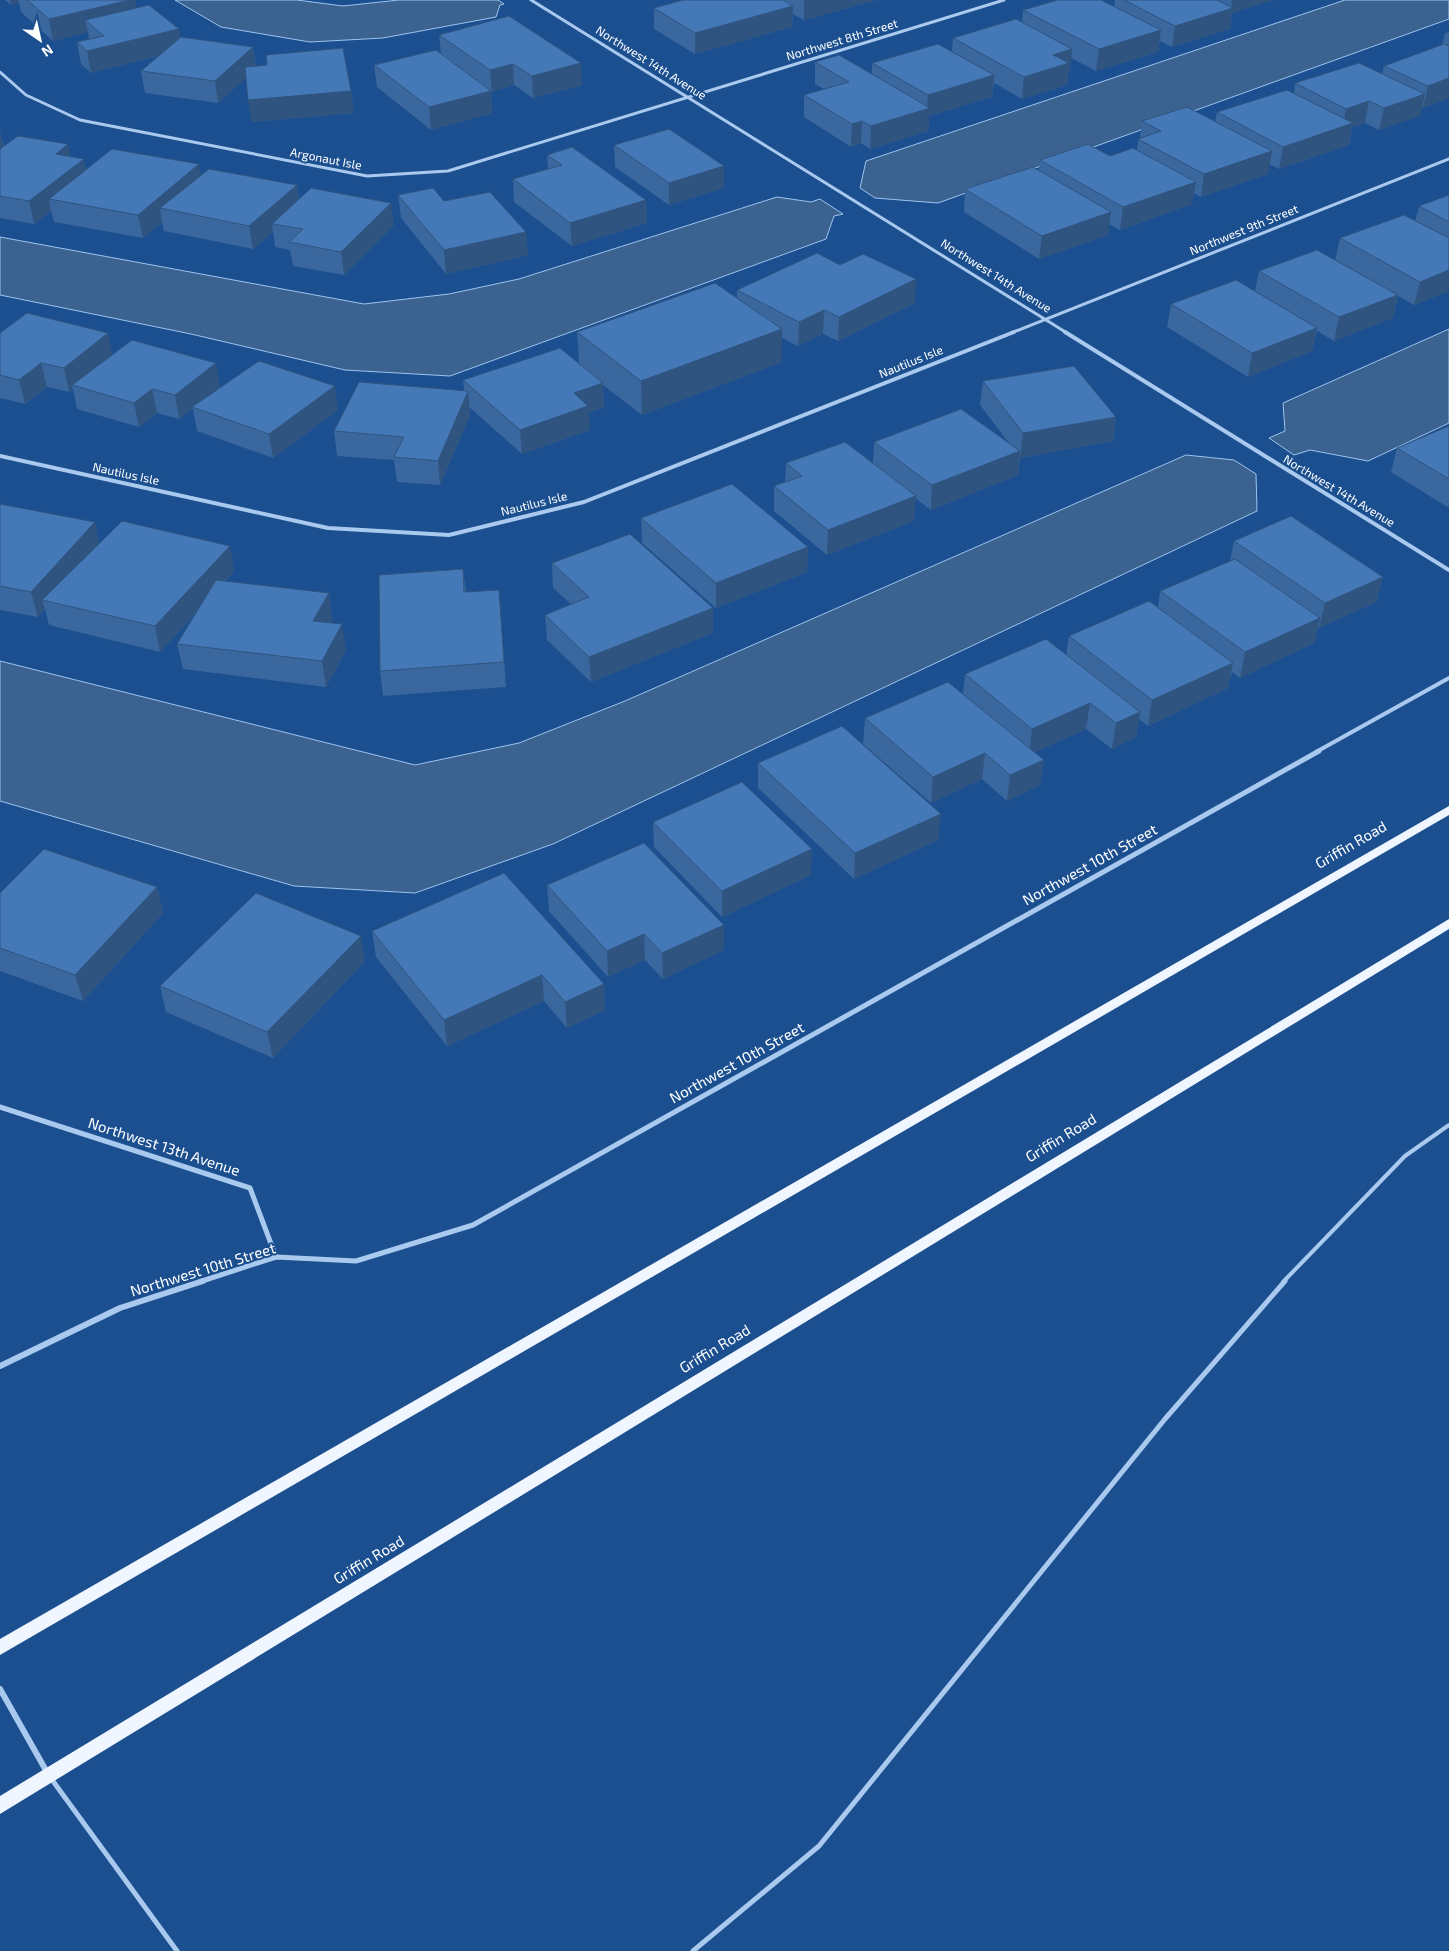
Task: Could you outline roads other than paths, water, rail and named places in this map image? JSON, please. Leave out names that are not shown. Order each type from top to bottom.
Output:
[{"type":"main road","name":"Griffin Road","points":[[0,1648],[1449,810]]},
{"type":"main road","name":"Griffin Road","points":[[0,1806],[1449,923]]},
{"type":"street","name":"Northwest 14th Avenue","points":[[530,0],[1046,319],[1229,436],[1449,570]]},
{"type":"street","name":"Northwest 8th Street","points":[[685,96],[1004,0]]},
{"type":"street","name":"Argonaut Isle","points":[[0,72],[26,95],[80,120],[367,176],[448,170],[685,96]]},
{"type":"street","name":"Northwest 9th Street","points":[[1046,319],[1449,159]]},
{"type":"street","name":"Nautilus Isle","points":[[0,456],[328,528],[449,535],[584,502],[1046,319]]},
{"type":"street","name":"Northwest 10th Street","points":[[0,1366],[120,1308],[276,1257],[356,1261],[472,1225],[1449,678]]},
{"type":"street","name":"Northwest 13th Avenue","points":[[0,1107],[250,1188],[276,1257]]},
{"type":"street","points":[[0,1689],[50,1776]]},
{"type":"lane","points":[[693,1951],[819,1846],[1165,1419],[1275,1291],[1405,1156],[1449,1125]]},
{"type":"lane","points":[[50,1776],[177,1951]]},
{"type":"water","points":[[175,0],[297,0],[343,6],[399,0],[498,0],[504,4],[500,5],[496,17],[383,38],[310,42],[221,27]]},
{"type":"water","points":[[1345,0],[1449,0],[1449,19],[938,203],[875,198],[860,188],[866,161]]},
{"type":"water","points":[[777,197],[811,202],[820,199],[843,214],[834,216],[826,239],[450,376],[345,370],[191,334],[0,295],[0,237],[364,304],[449,294],[519,279]]},
{"type":"water","points":[[1449,329],[1449,423],[1368,461],[1310,450],[1294,455],[1269,438],[1285,431],[1283,403]]},
{"type":"water","points":[[1186,455],[1234,460],[1256,474],[1257,511],[553,844],[415,893],[294,886],[0,801],[0,661],[415,765],[519,743],[625,701]]}]
